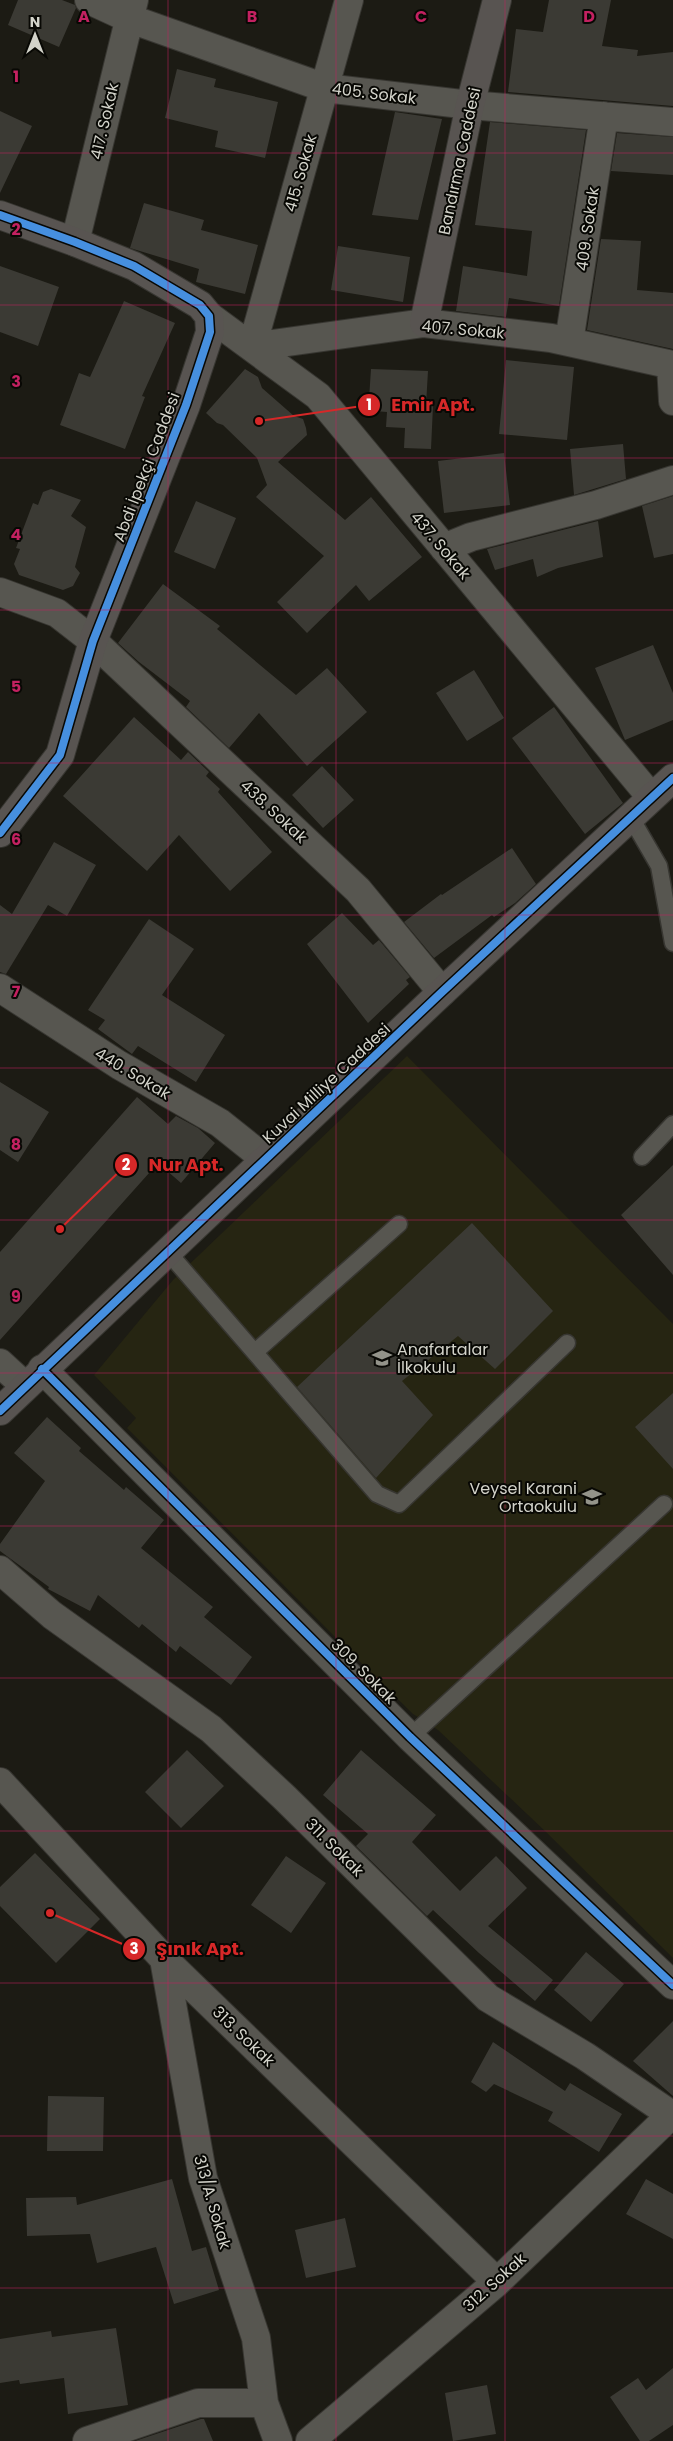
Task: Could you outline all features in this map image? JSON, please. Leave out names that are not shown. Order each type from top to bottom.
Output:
[{"type":"street","name":"405. Sokak","points":[[89,0],[131,9],[324,88],[470,105],[673,122]]},
{"type":"street","name":"415. Sokak","points":[[252,347],[350,0]]},
{"type":"street","name":"Bandırma Caddesi","points":[[424,323],[470,105],[498,0]]},
{"type":"street","name":"417. Sokak","points":[[75,242],[131,9]]},
{"type":"street","name":"409. Sokak","points":[[570,342],[604,116]]},
{"type":"street","points":[[0,215],[134,266],[200,305],[210,316]]},
{"type":"street","name":"437. Sokak","points":[[210,316],[318,396],[651,797]]},
{"type":"street","name":"Abdi İpekçi Caddesi","points":[[0,833],[60,755],[93,641],[186,405],[210,332],[210,316]]},
{"type":"street","name":"407. Sokak","points":[[252,347],[424,323],[570,342],[672,365]]},
{"type":"street","points":[[672,365],[673,401]]},
{"type":"street","points":[[444,548],[471,537],[596,505],[673,480]]},
{"type":"street","name":"438. Sokak","points":[[0,592],[57,613],[93,641],[358,890],[442,992]]},
{"type":"street","name":"Kuvai Milliye Caddesi","points":[[0,1411],[442,992],[673,778]]},
{"type":"street","name":"440. Sokak","points":[[0,988],[118,1065],[220,1123],[265,1159]]},
{"type":"street","name":"309. Sokak","points":[[0,1363],[34,1378],[410,1737],[673,1984]]},
{"type":"street","name":"311. Sokak","points":[[0,1570],[52,1615],[211,1730],[284,1797],[488,1998],[585,2056],[672,2116]]},
{"type":"street","name":"313. Sokak","points":[[3,1792],[164,1959],[497,2282]]},
{"type":"street","name":"313/A. Sokak","points":[[164,1959],[203,2178],[256,2338],[264,2403],[278,2441]]},
{"type":"street","name":"312. Sokak","points":[[310,2441],[497,2282],[672,2116]]},
{"type":"street","points":[[87,2441],[198,2403],[264,2403]]},
{"type":"lane","points":[[630,816],[659,866],[673,943]]},
{"type":"lane","points":[[642,1157],[673,1124]]},
{"type":"lane","points":[[254,1352],[398,1224]]},
{"type":"lane","points":[[167,1251],[377,1494],[399,1504],[567,1343]]},
{"type":"lane","points":[[410,1737],[664,1504]]},
{"type":"shaded area","name":"Anafartalar İlkokulu","points":[[407,1056],[673,1324],[673,1958],[546,1832],[438,1730],[413,1714],[127,1428],[136,1418],[94,1375],[173,1280]]},
{"type":"building","points":[[18,0],[62,0],[75,5],[76,8],[59,47],[8,25]]},
{"type":"building","points":[[549,0],[611,0],[602,46],[638,50],[637,56],[673,52],[673,106],[508,92],[516,29],[543,32]]},
{"type":"building","points":[[177,69],[216,79],[214,87],[278,102],[265,158],[215,147],[218,131],[165,118]]},
{"type":"building","points":[[0,111],[32,126],[0,193]]},
{"type":"building","points":[[395,112],[442,119],[418,220],[372,215]]},
{"type":"building","points":[[490,122],[586,130],[559,306],[509,298],[506,317],[456,311],[463,266],[527,276],[532,231],[475,225]]},
{"type":"building","points":[[617,133],[673,137],[673,175],[611,171]]},
{"type":"building","points":[[144,203],[204,220],[201,230],[258,245],[245,294],[196,282],[199,269],[130,248]]},
{"type":"building","points":[[601,239],[641,241],[637,290],[673,293],[673,349],[587,330]]},
{"type":"building","points":[[338,246],[410,257],[403,302],[331,290]]},
{"type":"building","points":[[0,266],[59,287],[38,346],[0,332]]},
{"type":"building","points":[[124,301],[175,323],[142,396],[145,397],[125,449],[60,425],[79,373],[90,377]]},
{"type":"building","points":[[506,360],[574,367],[567,440],[499,434]]},
{"type":"building","points":[[245,369],[258,377],[262,388],[294,416],[303,419],[307,435],[278,462],[345,520],[371,497],[422,557],[369,601],[356,585],[307,633],[277,602],[324,556],[256,497],[267,485],[257,458],[223,425],[217,423],[206,413]]},
{"type":"building","points":[[371,369],[428,371],[426,405],[433,406],[431,449],[404,448],[405,428],[386,427],[387,412],[374,411],[374,399],[369,399]]},
{"type":"building","points":[[623,444],[626,479],[574,495],[570,449]]},
{"type":"building","points":[[504,453],[510,505],[444,513],[438,461]]},
{"type":"building","points":[[51,489],[81,500],[71,516],[86,527],[75,567],[80,573],[73,586],[63,590],[19,575],[14,564],[20,549],[16,548],[33,503],[38,505],[43,492]]},
{"type":"building","points":[[673,496],[673,554],[654,558],[642,506]]},
{"type":"building","points":[[196,501],[236,518],[215,569],[174,552]]},
{"type":"building","points":[[598,521],[603,557],[558,568],[537,577],[533,559],[495,570],[487,549]]},
{"type":"building","points":[[163,584],[220,626],[217,629],[296,695],[327,668],[367,712],[307,766],[259,713],[229,748],[186,707],[190,701],[139,662],[118,643]]},
{"type":"building","points":[[653,645],[673,693],[673,720],[625,740],[595,668]]},
{"type":"building","points":[[474,670],[504,718],[467,741],[436,693]]},
{"type":"building","points":[[554,707],[623,803],[585,834],[512,738]]},
{"type":"building","points":[[134,717],[181,760],[188,752],[209,772],[206,776],[220,789],[218,792],[272,852],[230,891],[179,835],[147,871],[63,796]]},
{"type":"building","points":[[322,766],[354,800],[323,828],[292,795]]},
{"type":"building","points":[[54,842],[96,865],[67,916],[48,905],[6,974],[0,972],[0,905],[12,914]]},
{"type":"building","points":[[512,848],[536,884],[515,903],[494,917],[492,915],[434,958],[404,922],[441,894]]},
{"type":"building","points":[[342,913],[373,945],[379,940],[410,977],[406,980],[409,984],[368,1023],[307,944]]},
{"type":"building","points":[[149,919],[194,949],[162,995],[225,1035],[196,1082],[138,1046],[132,1054],[98,1029],[105,1020],[88,1010]]},
{"type":"building","points":[[0,1082],[49,1112],[18,1162],[0,1150]]},
{"type":"building","points":[[137,1097],[168,1124],[176,1116],[198,1128],[215,1143],[181,1183],[158,1163],[0,1340],[0,1252]]},
{"type":"building","points":[[673,1165],[673,1275],[621,1215]]},
{"type":"building","points":[[472,1223],[553,1311],[495,1369],[458,1336],[402,1381],[433,1415],[376,1478],[297,1387]]},
{"type":"building","points":[[673,1393],[673,1469],[635,1427]]},
{"type":"building","points":[[47,1417],[81,1448],[79,1451],[124,1490],[126,1487],[164,1520],[141,1548],[213,1607],[204,1617],[252,1657],[231,1685],[180,1646],[176,1652],[142,1624],[139,1628],[98,1595],[90,1611],[48,1589],[49,1587],[0,1551],[0,1544],[45,1481],[14,1453]]},
{"type":"building","points":[[187,1750],[224,1786],[181,1828],[145,1792]]},
{"type":"building","points":[[361,1750],[436,1815],[412,1842],[460,1891],[496,1856],[527,1888],[488,1926],[553,1980],[535,2001],[433,1910],[427,1916],[356,1846],[368,1834],[323,1795]]},
{"type":"building","points":[[35,1853],[100,1919],[56,1963],[0,1906],[0,1887]]},
{"type":"building","points":[[286,1856],[326,1883],[291,1933],[251,1905]]},
{"type":"building","points":[[586,1952],[624,1984],[591,2022],[554,1990]]},
{"type":"building","points":[[673,2021],[673,2096],[633,2061]]},
{"type":"building","points":[[493,2042],[565,2091],[570,2083],[622,2114],[599,2152],[548,2121],[553,2112],[494,2084],[486,2092],[471,2082]]},
{"type":"building","points":[[48,2096],[104,2097],[103,2151],[47,2151]]},
{"type":"building","points":[[172,2179],[192,2251],[206,2247],[219,2290],[174,2304],[156,2247],[97,2263],[90,2234],[27,2236],[26,2198],[76,2197],[77,2205]]},
{"type":"building","points":[[646,2179],[673,2194],[673,2239],[626,2214]]},
{"type":"building","points":[[345,2218],[356,2267],[306,2278],[295,2230]]},
{"type":"building","points":[[116,2328],[128,2405],[68,2414],[64,2378],[20,2384],[19,2380],[0,2383],[0,2339],[51,2331],[52,2337]]},
{"type":"building","points":[[673,2368],[673,2425],[649,2441],[640,2441],[610,2397],[638,2378],[646,2390]]},
{"type":"building","points":[[487,2385],[496,2434],[453,2441],[445,2393]]},
{"type":"building","points":[[204,2419],[213,2441],[135,2441]]},
{"type":"cycle path","points":[[0,215],[134,266],[200,305],[209,316],[210,332],[186,405],[93,641],[60,755],[0,833]]},
{"type":"cycle path","points":[[0,1411],[442,992],[673,778]]},
{"type":"cycle path","points":[[42,1369],[410,1737],[673,1985]]},
{"type":"place","name":"Emir Apt.","points":[[259,421]]},
{"type":"place","name":"Nur Apt.","points":[[60,1229]]},
{"type":"place","name":"Anafartalar İlkokulu","points":[[382,1358]]},
{"type":"place","name":"Veysel Karani Ortaokulu","points":[[592,1497]]},
{"type":"place","name":"Şınık Apt.","points":[[50,1913]]}]
